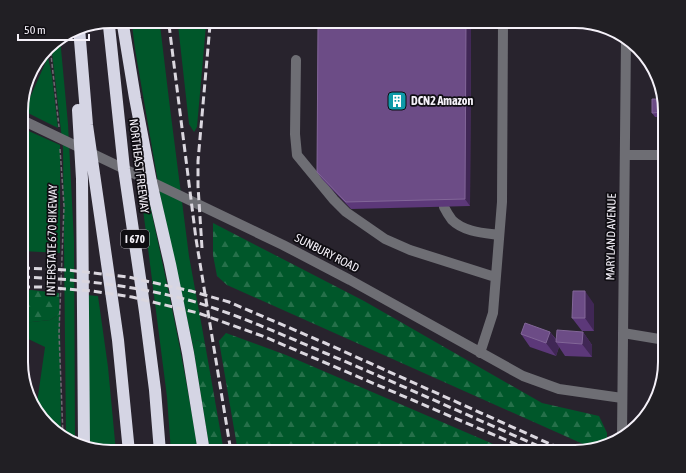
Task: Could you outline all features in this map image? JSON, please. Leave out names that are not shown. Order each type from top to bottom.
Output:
[{"type":"highway","name":"NORTHEAST FREEWAY","points":[[109,28],[124,169],[147,327],[155,390],[159,445]]},
{"type":"highway","points":[[123,28],[151,182],[170,264],[188,354],[203,445]]},
{"type":"highway","name":"I 670","points":[[79,34],[87,125],[118,340],[128,445]]},
{"type":"highway","points":[[73,37],[82,179],[84,441]]},
{"type":"street","points":[[480,353],[493,313],[502,202],[503,28]]},
{"type":"street","name":"MARYLAND AVENUE","points":[[622,430],[626,46]]},
{"type":"street","points":[[296,60],[295,134],[297,155],[334,200],[346,212],[385,239],[410,250],[495,277]]},
{"type":"street","name":"SUNBURY ROAD","points":[[28,123],[218,213],[350,280],[523,376],[552,387],[576,392],[622,398]]},
{"type":"street","points":[[625,155],[658,155]]},
{"type":"street","points":[[444,207],[452,220],[461,227],[499,235]]},
{"type":"street","points":[[623,333],[658,339]]},
{"type":"path","points":[[51,54],[59,134]]},
{"type":"path","name":"INTERSTATE 670 BIKEWAY","points":[[60,150],[64,206],[59,333],[63,429]]},
{"type":"green space","points":[[132,28],[160,28],[189,256],[205,344],[197,340],[193,346],[160,194]]},
{"type":"green space","points":[[178,28],[206,28],[197,127],[194,132],[189,124]]},
{"type":"green space","points":[[61,45],[68,124],[74,241],[75,437],[66,431],[63,148],[52,53]]},
{"type":"green space","points":[[48,57],[52,76],[58,128],[28,113],[29,99]]},
{"type":"green space","points":[[28,131],[60,145],[60,253],[28,251]]},
{"type":"green space","points":[[139,178],[144,178],[159,246],[180,349],[197,445],[170,445],[167,397]]},
{"type":"green space","points":[[213,223],[364,301],[542,403],[599,416],[607,433],[607,439],[583,444],[227,285],[217,276],[213,255]]},
{"type":"green space","points":[[28,290],[59,293],[60,314],[50,320],[28,322]]},
{"type":"green space","points":[[86,295],[98,296],[108,367],[115,445],[88,442]]},
{"type":"green space","points":[[60,314],[61,428],[52,421],[37,400],[45,347],[28,339],[28,322],[50,320]]},
{"type":"green space","points":[[226,333],[286,355],[496,445],[237,445],[219,341]]},
{"type":"green space","points":[[197,340],[205,344],[223,445],[209,445],[193,346]]},
{"type":"building","name":"DCN2 Amazon","points":[[318,28],[466,28],[465,199],[346,202],[317,172]]},
{"type":"building","points":[[652,99],[657,99],[658,112],[652,113]]},
{"type":"building","points":[[573,291],[585,291],[585,318],[572,318]]},
{"type":"building","points":[[525,323],[550,332],[546,343],[521,334]]},
{"type":"building","points":[[557,330],[583,332],[582,344],[556,342]]},
{"type":"railway","points":[[169,28],[196,239],[230,445]]},
{"type":"railway","points":[[202,248],[198,161],[210,28]]},
{"type":"railway","points":[[28,268],[68,270],[128,277],[191,291],[229,302],[325,343],[552,445]]},
{"type":"railway","points":[[28,277],[65,279],[129,287],[209,306],[382,377],[536,445]]},
{"type":"railway","points":[[28,287],[92,291],[132,297],[198,313],[265,337],[518,445]]},
{"type":"place","name":"DCN2 Amazon","points":[[397,101]]}]
